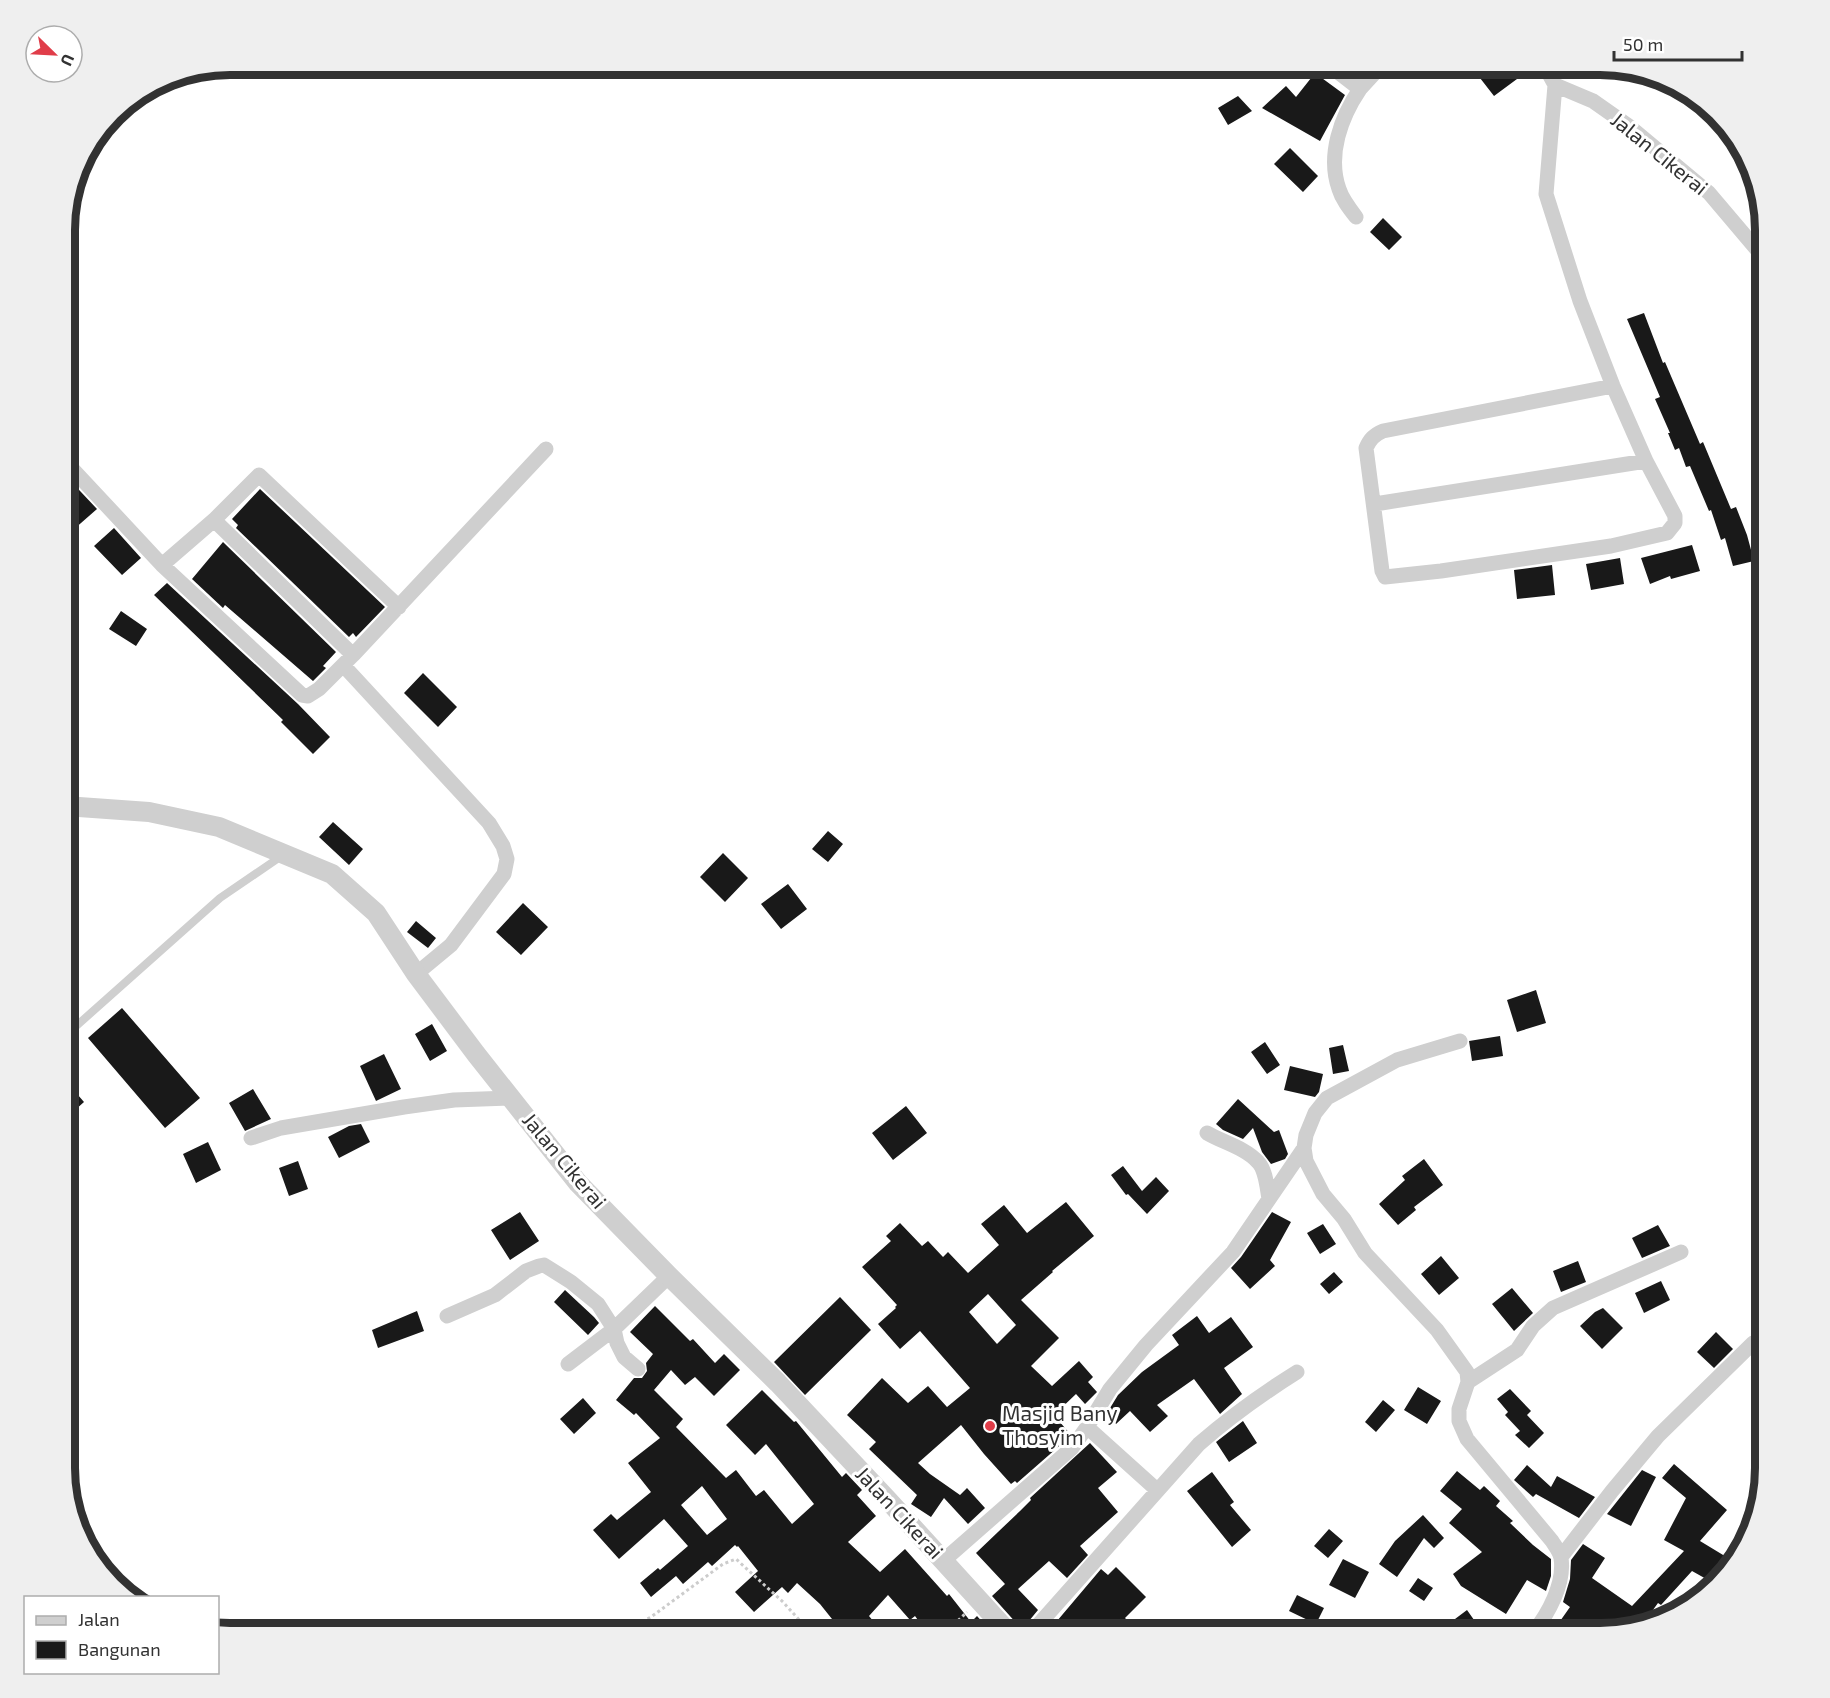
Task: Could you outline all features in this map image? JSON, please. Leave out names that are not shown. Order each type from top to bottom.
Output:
[{"type":"street","points":[[1343,75],[1360,89]]},
{"type":"street","points":[[1356,217],[1338,188],[1335,151],[1343,118],[1360,89],[1372,75]]},
{"type":"street","points":[[1550,75],[1555,85],[1546,194],[1580,301],[1613,386],[1646,461],[1672,510],[1675,523],[1667,533],[1611,546],[1385,577],[1382,571],[1366,448],[1375,435],[1395,429],[1613,386]]},
{"type":"street","name":"Jalan Cikerai","points":[[1555,85],[1593,101],[1630,127],[1709,193],[1755,247]]},
{"type":"street","points":[[75,472],[162,565],[302,695],[308,696],[319,689],[348,660],[546,449]]},
{"type":"street","points":[[1375,504],[1646,461]]},
{"type":"street","points":[[162,565],[214,520],[259,475],[399,607]]},
{"type":"street","points":[[214,520],[348,660],[489,823],[503,846],[507,860],[504,874],[452,945],[416,975]]},
{"type":"street","name":"Jalan Cikerai","points":[[75,807],[149,812],[219,827],[333,874],[376,913],[416,975],[578,1183],[778,1383],[999,1623]]},
{"type":"street","points":[[1460,1041],[1397,1060],[1327,1098],[1315,1113],[1306,1135],[1304,1148],[1306,1161],[1323,1194],[1344,1219],[1365,1253],[1437,1330],[1467,1372],[1468,1382],[1459,1421],[1467,1439],[1552,1541],[1561,1557],[1561,1579],[1540,1623]]},
{"type":"street","points":[[251,1138],[281,1128],[404,1107],[454,1100],[512,1098]]},
{"type":"street","points":[[1207,1133],[1245,1152],[1259,1162],[1267,1182],[1269,1199]]},
{"type":"street","points":[[943,1561],[1072,1448],[1110,1389],[1146,1345],[1233,1252],[1304,1148]]},
{"type":"street","points":[[1468,1382],[1517,1350],[1533,1326],[1553,1308],[1681,1252]]},
{"type":"street","points":[[447,1316],[495,1294],[526,1271],[544,1265],[588,1294],[614,1329],[617,1343],[624,1357],[638,1369]]},
{"type":"street","points":[[568,1364],[614,1329],[669,1276]]},
{"type":"street","points":[[1561,1557],[1658,1436],[1752,1343]]},
{"type":"street","points":[[1041,1623],[1199,1444],[1227,1419],[1261,1394],[1297,1372]]},
{"type":"street","points":[[1087,1427],[1157,1490]]},
{"type":"lane","points":[[75,1027],[220,898],[284,854]]},
{"type":"path","points":[[640,1623],[723,1564],[736,1559],[783,1602],[801,1623]]},
{"type":"path","points":[[957,1623],[980,1601]]},
{"type":"building","points":[[1313,75],[1318,75],[1345,95],[1320,141],[1262,108],[1286,86],[1296,97]]},
{"type":"building","points":[[1484,75],[1514,75],[1517,79],[1494,96],[1480,78]]},
{"type":"building","points":[[1238,96],[1252,111],[1228,125],[1218,108]]},
{"type":"building","points":[[1290,148],[1318,176],[1303,192],[1274,164]]},
{"type":"building","points":[[1383,218],[1402,237],[1389,250],[1370,232]]},
{"type":"building","points":[[1644,313],[1663,363],[1665,362],[1700,444],[1703,442],[1731,509],[1736,507],[1754,561],[1733,566],[1725,538],[1721,540],[1711,510],[1709,511],[1690,466],[1686,467],[1679,448],[1675,450],[1655,399],[1660,397],[1627,319]]},
{"type":"building","points":[[75,486],[97,509],[75,528]]},
{"type":"building","points":[[260,489],[385,607],[356,637],[353,633],[349,637],[236,528],[238,525],[232,519]]},
{"type":"building","points":[[114,528],[141,558],[122,575],[94,546]]},
{"type":"building","points":[[223,542],[336,652],[323,666],[326,668],[313,681],[225,605],[223,608],[192,579]]},
{"type":"building","points":[[1692,545],[1700,571],[1671,579],[1670,576],[1650,584],[1641,558]]},
{"type":"building","points":[[1620,558],[1624,584],[1591,590],[1586,564]]},
{"type":"building","points":[[1552,565],[1555,595],[1517,599],[1514,570]]},
{"type":"building","points":[[167,583],[298,704],[330,737],[313,754],[281,722],[283,720],[154,595]]},
{"type":"building","points":[[121,611],[147,629],[136,646],[109,629]]},
{"type":"building","points":[[423,673],[457,707],[438,727],[404,693]]},
{"type":"building","points":[[333,822],[363,849],[349,865],[319,837]]},
{"type":"building","points":[[828,831],[843,844],[828,862],[812,849]]},
{"type":"building","points":[[723,853],[748,878],[725,902],[700,877]]},
{"type":"building","points":[[788,884],[807,909],[781,929],[761,904]]},
{"type":"building","points":[[523,903],[548,927],[521,955],[496,932]]},
{"type":"building","points":[[416,921],[436,938],[428,948],[407,932]]},
{"type":"building","points":[[1536,990],[1546,1023],[1517,1032],[1507,1000]]},
{"type":"building","points":[[122,1008],[200,1098],[165,1128],[88,1038]]},
{"type":"building","points":[[432,1024],[447,1051],[430,1061],[415,1034]]},
{"type":"building","points":[[1500,1036],[1503,1056],[1472,1061],[1469,1041]]},
{"type":"building","points":[[1265,1042],[1280,1065],[1267,1074],[1251,1052]]},
{"type":"building","points":[[1343,1045],[1349,1071],[1333,1074],[1329,1048]]},
{"type":"building","points":[[384,1054],[401,1089],[376,1101],[360,1066]]},
{"type":"building","points":[[1290,1066],[1323,1074],[1319,1092],[1315,1097],[1284,1090]]},
{"type":"building","points":[[253,1089],[271,1119],[245,1131],[229,1103]]},
{"type":"building","points":[[75,1092],[84,1102],[75,1110]]},
{"type":"building","points":[[1238,1099],[1274,1132],[1279,1130],[1288,1154],[1285,1159],[1271,1164],[1262,1152],[1253,1128],[1243,1139],[1223,1130],[1216,1124]]},
{"type":"building","points":[[906,1106],[927,1133],[893,1160],[872,1133]]},
{"type":"building","points":[[361,1124],[370,1142],[339,1158],[328,1137],[349,1126]]},
{"type":"building","points":[[208,1142],[221,1170],[196,1183],[183,1154]]},
{"type":"building","points":[[1424,1159],[1443,1185],[1414,1207],[1416,1210],[1398,1225],[1379,1204],[1405,1180],[1402,1176]]},
{"type":"building","points":[[298,1161],[308,1189],[289,1196],[279,1168]]},
{"type":"building","points":[[1123,1166],[1142,1191],[1156,1177],[1169,1191],[1147,1214],[1128,1194],[1126,1195],[1111,1175]]},
{"type":"building","points":[[1066,1202],[1094,1236],[1021,1300],[1059,1338],[1031,1366],[1052,1386],[1079,1361],[1093,1377],[1088,1382],[1097,1392],[1085,1404],[1076,1394],[1054,1415],[1070,1434],[1017,1483],[1015,1481],[1011,1484],[961,1425],[918,1463],[960,1495],[967,1488],[985,1508],[968,1524],[944,1498],[931,1517],[911,1504],[917,1495],[869,1449],[876,1442],[847,1415],[882,1378],[908,1403],[928,1386],[947,1407],[970,1388],[920,1331],[900,1349],[878,1324],[897,1305],[862,1267],[891,1241],[886,1236],[900,1223],[922,1246],[928,1241],[943,1257],[948,1252],[968,1273],[999,1245],[981,1224],[1004,1205],[1027,1233]],"holes":[[[988,1294],[1016,1325],[997,1344],[969,1312]]]},
{"type":"building","points":[[520,1212],[539,1241],[510,1260],[491,1230]]},
{"type":"building","points":[[1272,1212],[1291,1222],[1270,1260],[1275,1266],[1250,1289],[1231,1268]]},
{"type":"building","points":[[1323,1224],[1336,1244],[1320,1254],[1307,1233]]},
{"type":"building","points":[[1658,1225],[1670,1246],[1642,1258],[1632,1238]]},
{"type":"building","points":[[1441,1256],[1459,1278],[1439,1295],[1421,1274]]},
{"type":"building","points":[[1578,1261],[1586,1282],[1561,1292],[1553,1271]]},
{"type":"building","points":[[1334,1272],[1343,1282],[1329,1294],[1320,1284]]},
{"type":"building","points":[[1661,1281],[1670,1300],[1644,1313],[1635,1293]]},
{"type":"building","points":[[1512,1288],[1533,1313],[1514,1331],[1492,1304]]},
{"type":"building","points":[[565,1290],[599,1323],[588,1335],[554,1302]]},
{"type":"building","points":[[840,1297],[871,1330],[805,1395],[774,1362]]},
{"type":"building","points":[[655,1306],[690,1341],[693,1339],[715,1363],[724,1354],[740,1370],[714,1396],[695,1377],[685,1385],[671,1370],[654,1390],[683,1419],[676,1427],[726,1478],[736,1470],[756,1496],[764,1490],[792,1524],[814,1504],[766,1444],[755,1455],[726,1425],[762,1390],[794,1422],[796,1421],[842,1477],[846,1473],[862,1490],[857,1495],[876,1516],[848,1542],[880,1572],[905,1549],[947,1596],[949,1594],[971,1622],[977,1616],[983,1623],[920,1623],[915,1616],[910,1620],[888,1595],[869,1616],[875,1623],[835,1623],[820,1604],[797,1583],[788,1593],[782,1587],[754,1612],[735,1592],[758,1571],[735,1545],[712,1566],[708,1562],[683,1584],[676,1576],[651,1597],[640,1583],[658,1568],[660,1570],[688,1546],[664,1519],[619,1559],[593,1530],[611,1514],[617,1520],[651,1492],[628,1463],[660,1438],[636,1413],[634,1415],[616,1400],[634,1378],[642,1378],[647,1371],[646,1363],[653,1354],[630,1332]],"holes":[[[702,1486],[727,1519],[707,1535],[681,1505]]]},
{"type":"building","points":[[1603,1308],[1623,1328],[1602,1349],[1580,1326]]},
{"type":"building","points":[[417,1311],[424,1331],[378,1348],[372,1330]]},
{"type":"building","points":[[1197,1316],[1209,1333],[1231,1317],[1253,1347],[1224,1368],[1242,1394],[1220,1414],[1194,1379],[1157,1405],[1168,1416],[1150,1432],[1130,1411],[1116,1424],[1107,1413],[1118,1395],[1142,1372],[1179,1345],[1172,1335]]},
{"type":"building","points":[[1716,1332],[1733,1349],[1714,1368],[1697,1352]]},
{"type":"building","points":[[1418,1387],[1441,1401],[1427,1424],[1404,1410]]},
{"type":"building","points":[[1510,1389],[1531,1411],[1527,1415],[1544,1433],[1529,1448],[1515,1435],[1520,1431],[1505,1415],[1508,1412],[1497,1399]]},
{"type":"building","points":[[583,1398],[596,1413],[574,1434],[560,1419]]},
{"type":"building","points":[[1383,1400],[1395,1410],[1376,1432],[1365,1422]]},
{"type":"building","points":[[1243,1421],[1257,1443],[1229,1462],[1216,1442]]},
{"type":"building","points":[[1090,1443],[1117,1472],[1098,1488],[1118,1512],[1080,1546],[1088,1555],[1067,1578],[1049,1561],[1018,1589],[1038,1610],[1027,1623],[1016,1623],[992,1596],[1005,1584],[976,1553],[1031,1500],[1030,1498]]},
{"type":"building","points":[[1674,1464],[1727,1510],[1700,1541],[1727,1557],[1708,1580],[1692,1571],[1661,1605],[1658,1603],[1650,1614],[1610,1623],[1559,1623],[1570,1607],[1563,1602],[1570,1579],[1571,1560],[1583,1544],[1605,1558],[1592,1578],[1632,1606],[1684,1551],[1664,1540],[1686,1498],[1662,1478]]},
{"type":"building","points":[[1527,1465],[1551,1487],[1557,1476],[1595,1497],[1579,1518],[1536,1494],[1533,1497],[1514,1480]]},
{"type":"building","points":[[1642,1470],[1656,1477],[1631,1526],[1607,1514]]},
{"type":"building","points":[[1457,1471],[1480,1490],[1484,1486],[1500,1501],[1496,1506],[1513,1521],[1510,1523],[1551,1559],[1551,1576],[1546,1591],[1527,1580],[1506,1614],[1461,1586],[1453,1574],[1482,1552],[1449,1523],[1462,1509],[1440,1491]]},
{"type":"building","points":[[1212,1472],[1234,1502],[1230,1505],[1251,1530],[1232,1547],[1187,1491]]},
{"type":"building","points":[[1423,1515],[1444,1538],[1434,1548],[1424,1538],[1397,1577],[1379,1564],[1395,1541]]},
{"type":"building","points":[[1329,1529],[1343,1541],[1328,1558],[1314,1546]]},
{"type":"building","points":[[1343,1559],[1369,1572],[1355,1598],[1329,1585]]},
{"type":"building","points":[[1116,1567],[1146,1597],[1125,1618],[1130,1623],[1059,1623],[1057,1621],[1101,1569],[1108,1575]]},
{"type":"building","points":[[1418,1578],[1433,1588],[1424,1601],[1409,1591]]},
{"type":"building","points":[[1297,1595],[1324,1608],[1316,1623],[1289,1611]]},
{"type":"building","points":[[1467,1610],[1476,1623],[1450,1623]]},
{"type":"place","name":"Masjid Bany Thosyim","points":[[990,1426]]}]
